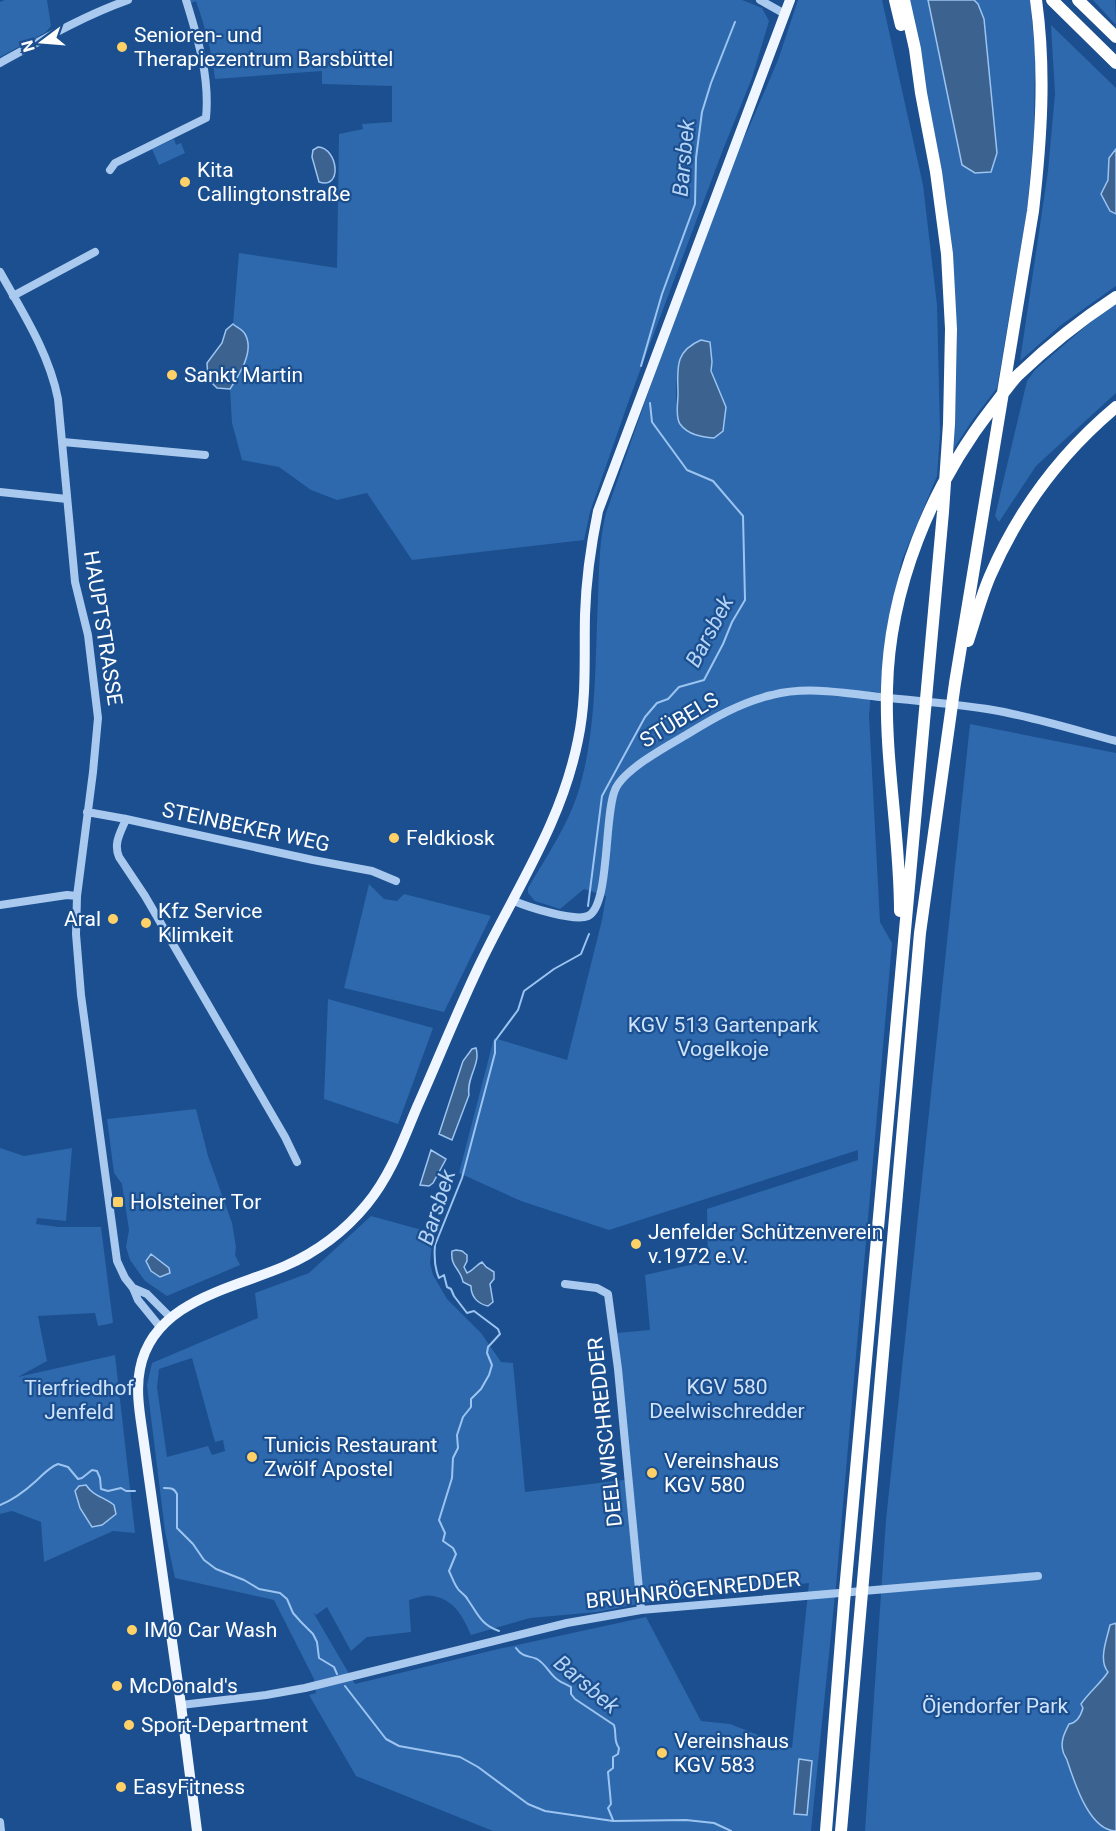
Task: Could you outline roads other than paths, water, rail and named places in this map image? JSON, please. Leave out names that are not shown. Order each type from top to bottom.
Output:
[{"type":"highway","points":[[895,0],[921,93]]},
{"type":"highway","points":[[826,1831],[844,1602],[901,984],[949,424],[951,329],[947,254],[936,172],[915,49],[904,0]]},
{"type":"highway","points":[[841,1831],[920,933],[955,683],[1033,212],[1041,142],[1041,45],[1036,0]]},
{"type":"highway","points":[[1052,0],[1116,63]]},
{"type":"highway","points":[[1078,0],[1116,37]]},
{"type":"highway","points":[[901,984],[899,868],[889,760],[887,686],[891,639],[907,571],[938,494],[970,437],[1016,378],[1087,316],[1116,297]]},
{"type":"highway","points":[[955,683],[989,579],[1020,519],[1037,492],[1069,452],[1116,408]]},
{"type":"main road","points":[[197,1831],[138,1398],[142,1359],[160,1327],[170,1317],[202,1299],[287,1265],[337,1236],[367,1204],[392,1166],[480,964],[555,817],[568,780],[582,720],[586,672],[586,590],[598,511],[790,0]]},
{"type":"street","points":[[0,63],[68,26],[128,0]]},
{"type":"street","points":[[110,170],[115,163],[207,118],[208,98],[205,70],[186,0]]},
{"type":"street","points":[[760,0],[785,14]]},
{"type":"street","points":[[14,296],[95,252]]},
{"type":"street","name":"HAUPTSTRASSE","points":[[0,272],[43,351],[58,399],[75,582],[88,635],[98,718],[77,896],[76,934],[81,995],[117,1261],[138,1300],[160,1327]]},
{"type":"street","points":[[63,442],[205,455]]},
{"type":"street","points":[[0,492],[67,499]]},
{"type":"street","name":"STÜBELS","points":[[514,901],[538,910],[577,918],[589,916],[598,907],[602,892],[610,807],[615,790],[629,772],[712,720],[771,695],[798,691],[978,708],[1053,724],[1116,741]]},
{"type":"street","name":"STEINBEKER WEG","points":[[87,812],[372,871],[396,881]]},
{"type":"street","points":[[126,819],[116,843],[119,857],[145,896],[285,1137],[297,1162]]},
{"type":"street","points":[[0,904],[67,895],[77,896]]},
{"type":"street","name":"DEELWISCHREDDER","points":[[565,1284],[597,1288],[608,1294],[619,1381],[641,1610]]},
{"type":"street","points":[[133,1288],[147,1294],[170,1317]]},
{"type":"street","name":"BRUHNRÖGENREDDER","points":[[181,1705],[305,1688],[567,1623],[641,1610],[1038,1576]]},
{"type":"street","points":[[0,1822],[1,1831]]},
{"type":"waterway","name":"Barsbek","points":[[641,366],[662,294],[695,204],[696,158],[702,112],[735,22]]},
{"type":"waterway","name":"Barsbek","points":[[588,906],[602,796],[645,717],[657,703],[668,699],[679,687],[704,680],[745,600],[743,516],[713,481],[687,470],[652,422],[650,403]]},
{"type":"waterway","name":"Barsbek","points":[[499,1631],[484,1622],[455,1585],[449,1571],[456,1554],[453,1548],[443,1541],[445,1533],[439,1520],[452,1478],[453,1458],[458,1448],[457,1435],[463,1417],[471,1407],[471,1399],[481,1389],[489,1375],[492,1365],[487,1353],[488,1347],[500,1334],[498,1329],[474,1311],[467,1313],[451,1289],[447,1287],[444,1275],[439,1278],[435,1262],[435,1245],[462,1178],[495,1053],[495,1041],[518,1010],[524,991],[554,969],[581,954],[589,934]]},
{"type":"waterway","points":[[0,1505],[19,1495],[58,1464],[68,1467],[78,1479],[92,1470],[97,1471],[101,1489],[108,1491],[121,1488],[126,1491],[135,1491]]},
{"type":"waterway","points":[[164,1488],[172,1489],[177,1494],[177,1528],[193,1544],[204,1560],[216,1569],[244,1580],[259,1589],[280,1593],[287,1599],[293,1613],[313,1634],[317,1642],[319,1658],[334,1667],[337,1674]]},
{"type":"waterway","name":"Barsbek","points":[[516,1648],[523,1655],[540,1661],[555,1678],[571,1687],[571,1694],[575,1699],[614,1725],[619,1748],[618,1754],[613,1757],[613,1768],[608,1772],[611,1804],[608,1808],[613,1820]]},
{"type":"waterway","points":[[345,1686],[386,1739],[399,1746],[460,1757],[478,1767],[528,1804],[545,1811],[613,1821],[686,1820],[714,1823],[731,1831]]},
{"type":"place","name":"Senioren- und Therapiezentrum Barsbüttel","points":[[122,47]]},
{"type":"place","name":"Kita Callingtonstraße","points":[[185,182]]},
{"type":"place","name":"Sankt Martin","points":[[172,375]]},
{"type":"place","name":"Feldkiosk","points":[[394,838]]},
{"type":"place","name":"Aral","points":[[113,919]]},
{"type":"place","name":"Kfz Service Klimkeit","points":[[146,923]]},
{"type":"place","name":"Holsteiner Tor","points":[[118,1202]]},
{"type":"place","name":"Jenfelder Schützenverein v.1972 e.V.","points":[[636,1244]]},
{"type":"place","name":"Tunicis Restaurant Zwölf Apostel","points":[[252,1457]]},
{"type":"place","name":"Vereinshaus KGV 580","points":[[652,1473]]},
{"type":"place","name":"IMO Car Wash","points":[[132,1630]]},
{"type":"place","name":"McDonald's","points":[[117,1686]]},
{"type":"place","name":"Sport-Department","points":[[129,1725]]},
{"type":"place","name":"Vereinshaus KGV 583","points":[[662,1753]]},
{"type":"place","name":"EasyFitness","points":[[121,1787]]},
{"type":"park label","name":"KGV 513 Gartenpark Vogelkoje","points":[[723,1037]]},
{"type":"park label","name":"KGV 580 Deelwischredder","points":[[727,1399]]},
{"type":"park label","name":"Tierfriedhof Jenfeld","points":[[79,1400]]},
{"type":"park label","name":"Öjendorfer Park","points":[[995,1706]]}]
